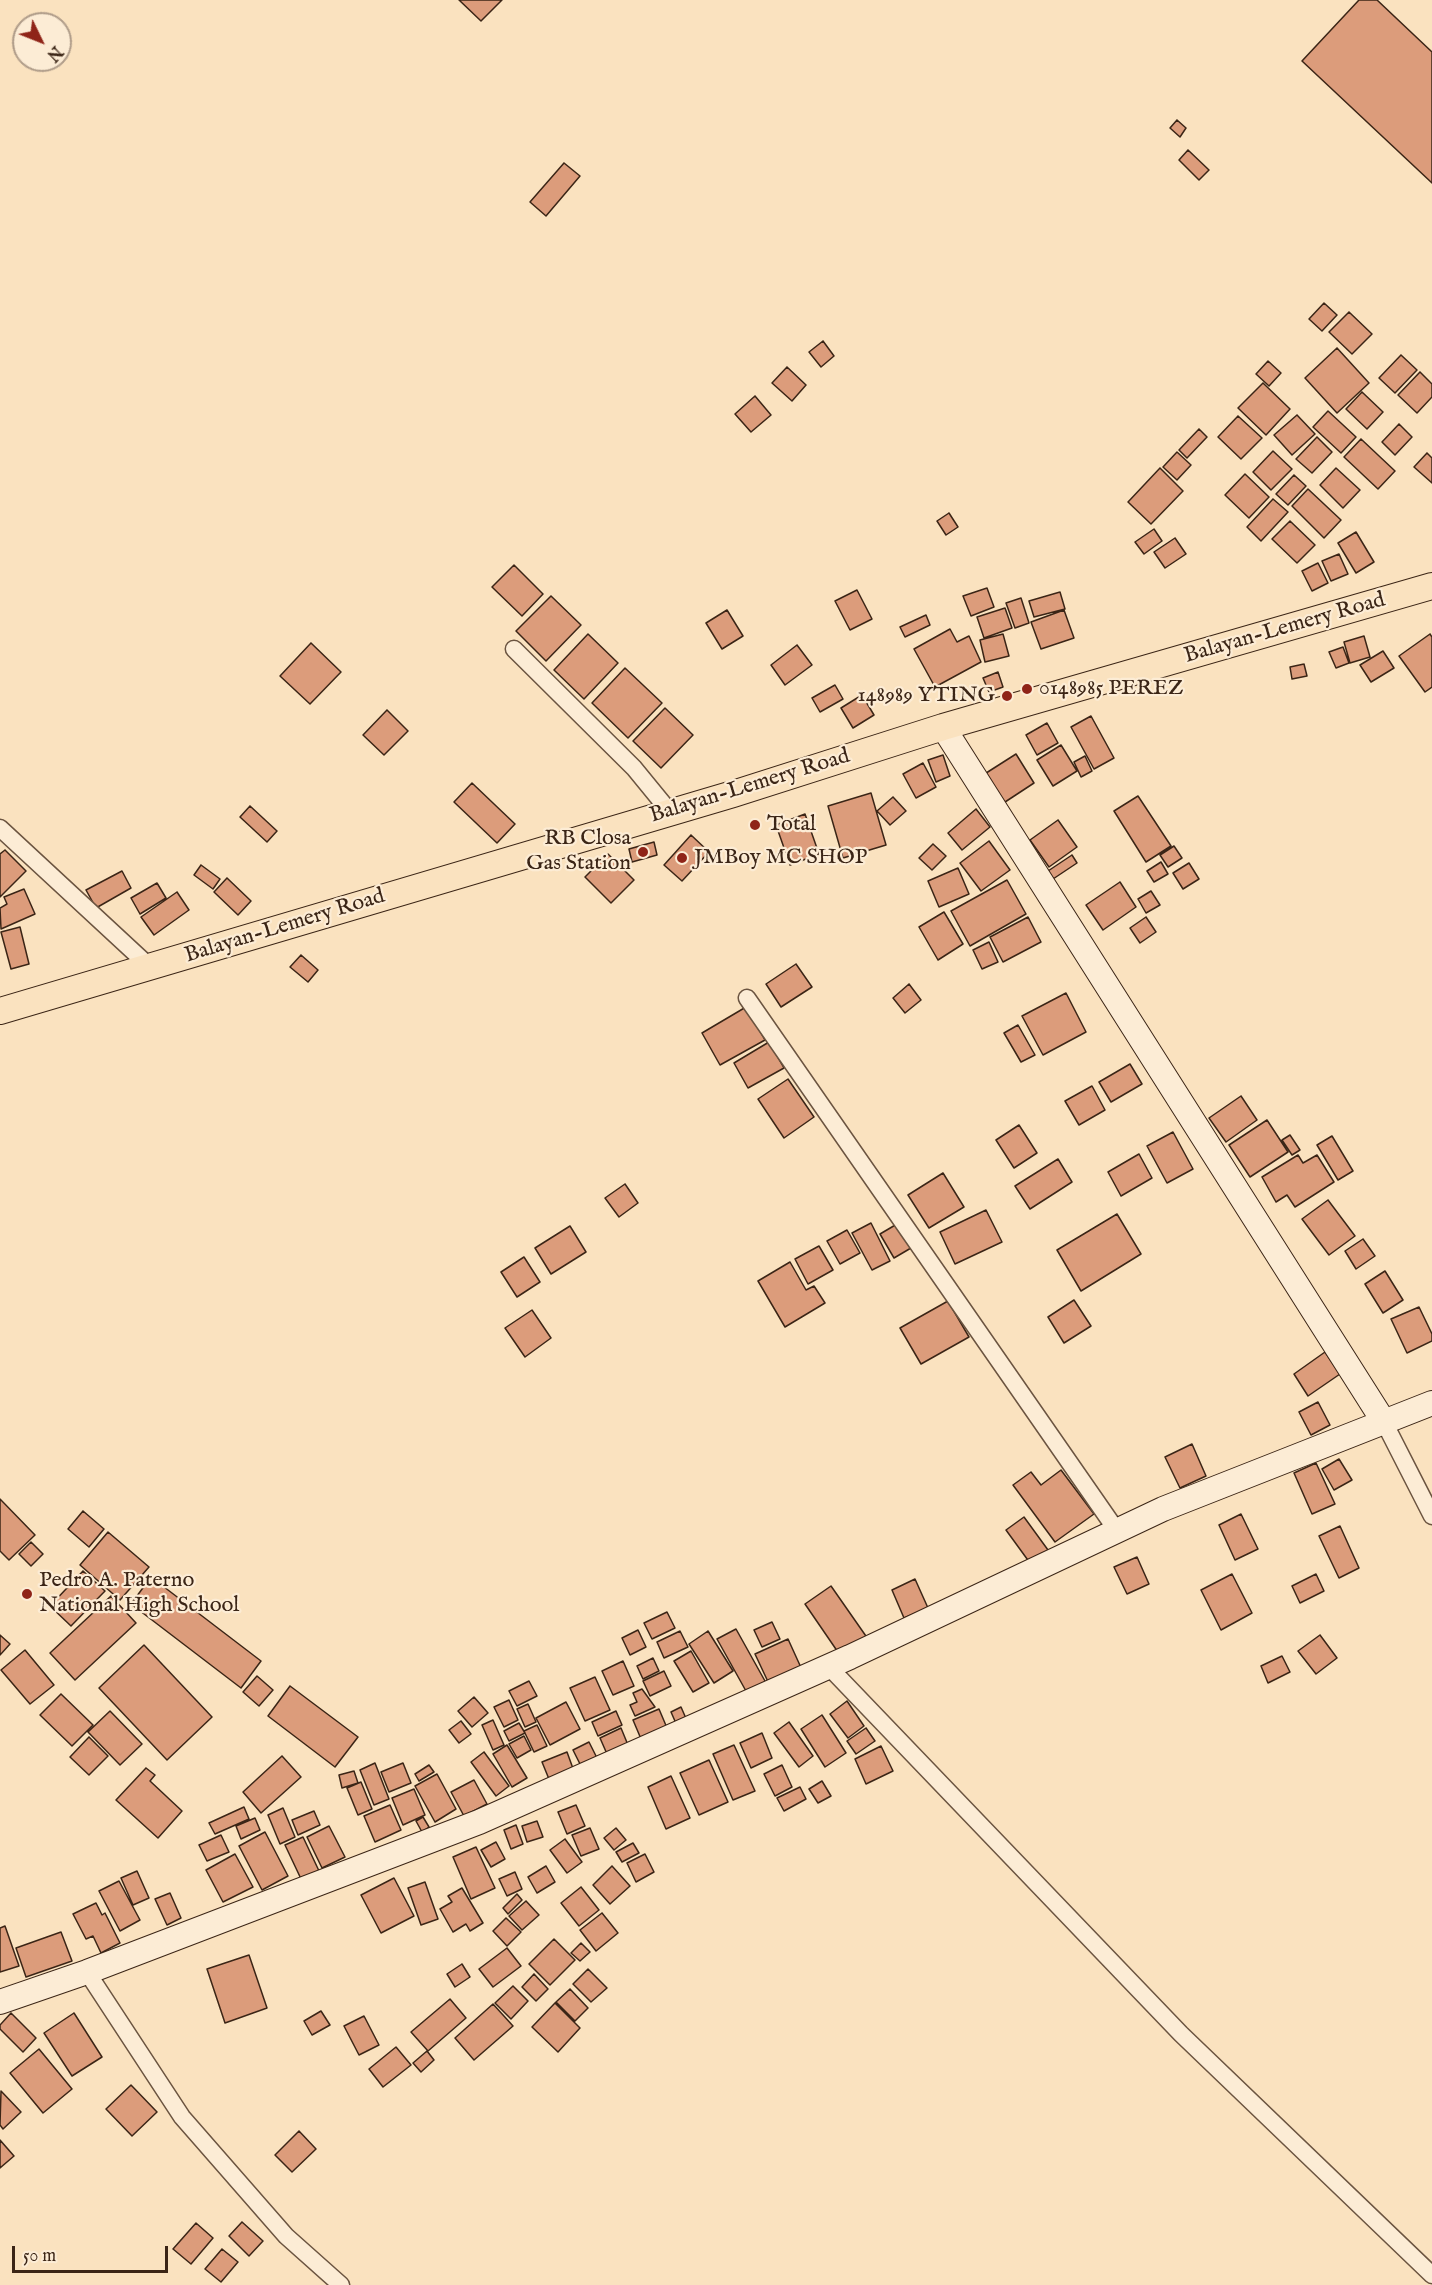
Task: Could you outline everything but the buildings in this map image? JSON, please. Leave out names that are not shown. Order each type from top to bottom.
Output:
[{"type":"main road","name":"Balayan-Lemery Road","points":[[0,1011],[670,812],[943,727],[1432,586]]},
{"type":"street","points":[[513,649],[634,768],[670,812]]},
{"type":"street","points":[[943,727],[1384,1422],[1432,1516]]},
{"type":"street","points":[[0,828],[150,967]]},
{"type":"street","points":[[747,998],[1117,1530]]},
{"type":"street","points":[[0,2002],[87,1972],[479,1822],[829,1667],[1163,1509],[1432,1403]]},
{"type":"street","points":[[829,1667],[1181,2034],[1432,2275]]},
{"type":"street","points":[[87,1972],[182,2117],[286,2236],[341,2285]]},
{"type":"place","name":"0148985 PEREZ","points":[[1027,689]]},
{"type":"place","name":"148989 YTING","points":[[1007,696]]},
{"type":"place","name":"Total","points":[[755,825]]},
{"type":"place","name":"RB Closa Gas Station","points":[[643,852]]},
{"type":"place","name":"JMBoy MC SHOP","points":[[682,858]]},
{"type":"place","name":"Pedro A. Paterno National High School","points":[[27,1594]]}]
